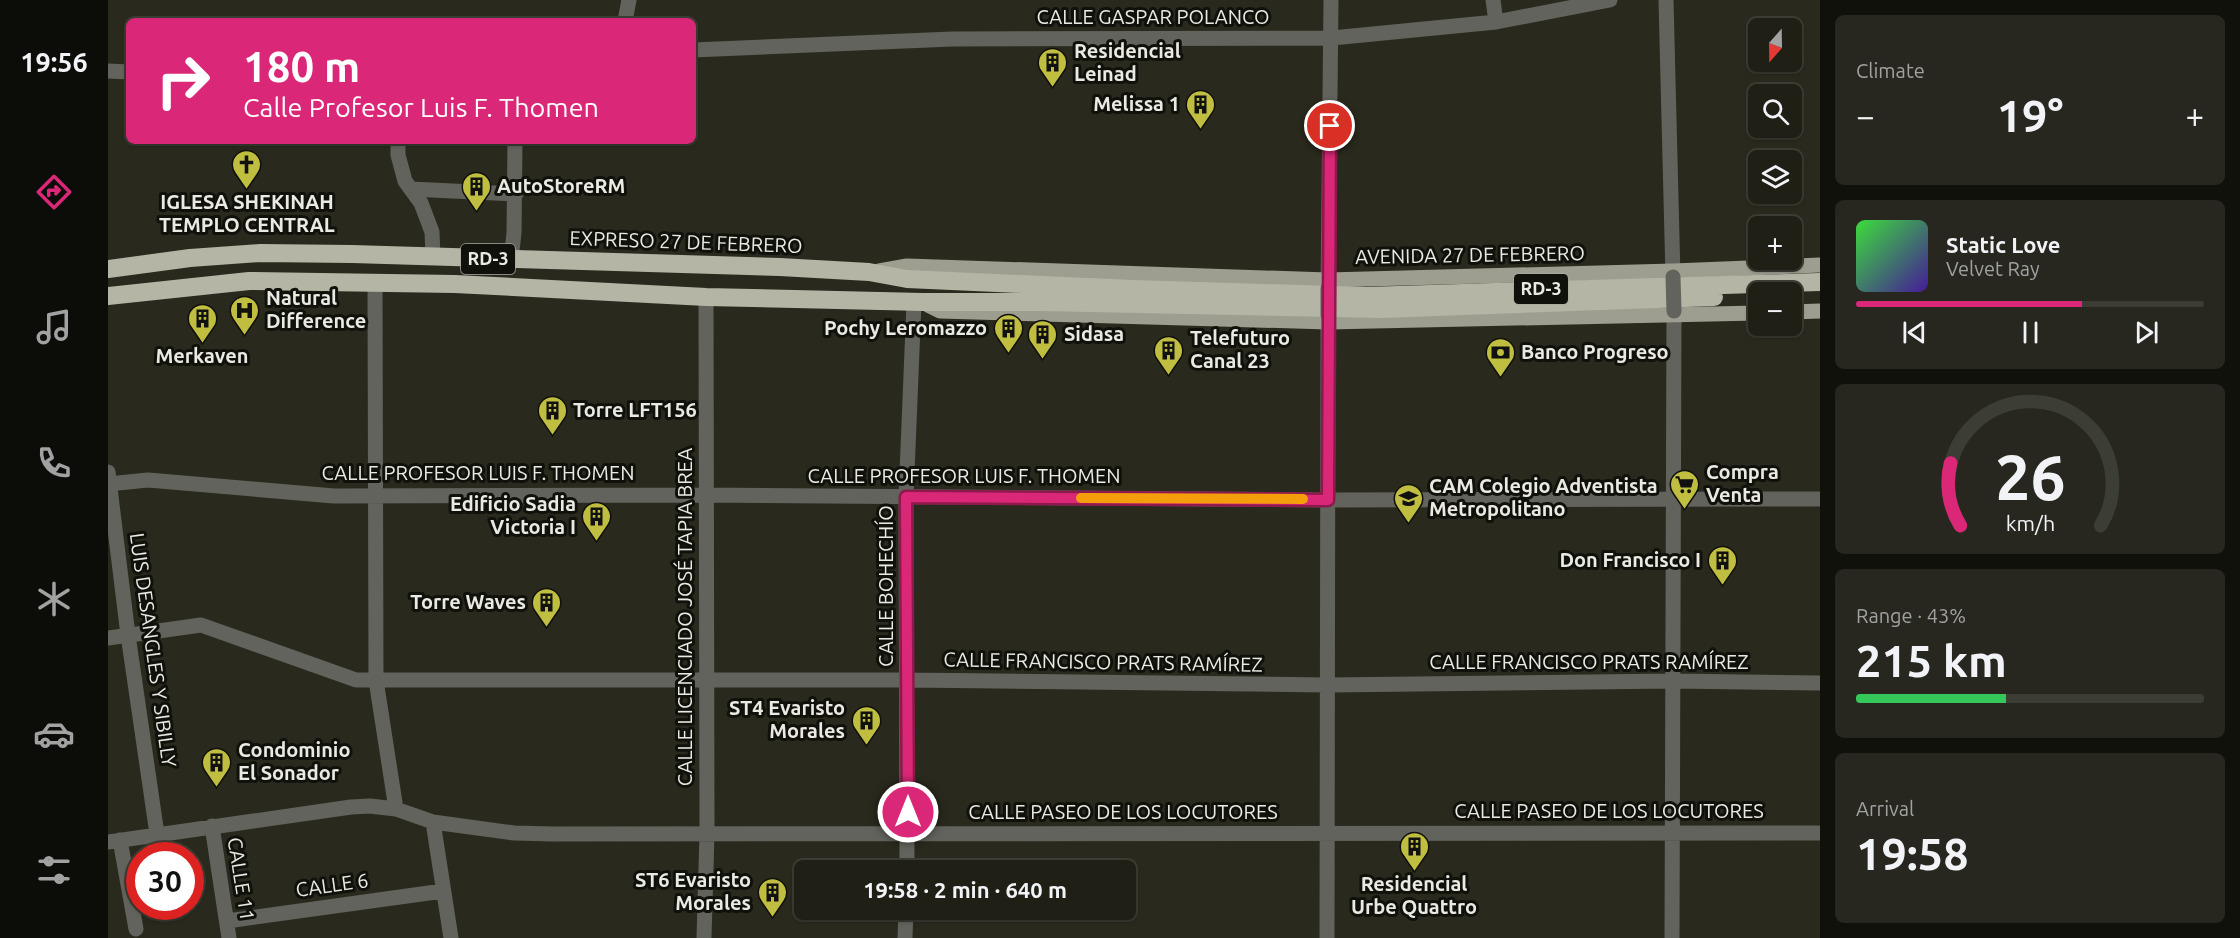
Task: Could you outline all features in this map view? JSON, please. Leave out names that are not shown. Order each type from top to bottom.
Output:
[{"type":"highway","name":"EXPRESO 27 DE FEBRERO","points":[[108,269],[190,258],[261,253],[434,256],[511,260],[619,261],[869,272],[907,279],[1258,300]]},
{"type":"highway","name":"RD-3","points":[[108,296],[249,281],[455,284],[706,297],[918,302],[1258,300],[1820,282]]},
{"type":"highway","points":[[1802,294],[1820,293]]},
{"type":"highway","name":"RD-3","points":[[1258,300],[1382,309],[1748,296]]},
{"type":"main road","name":"AVENIDA 27 DE FEBRERO","points":[[869,272],[907,266],[1328,284],[1673,274],[1820,265]]},
{"type":"main road","name":"RD-3","points":[[918,302],[940,311],[1328,319],[1748,313]]},
{"type":"main road","points":[[1802,312],[1820,311]]},
{"type":"street","points":[[625,18],[629,0]]},
{"type":"street","points":[[1327,938],[1331,0]]},
{"type":"street","points":[[1493,0],[1496,22]]},
{"type":"street","name":"CALLE GASPAR POLANCO","points":[[696,50],[952,39],[1332,38],[1496,22],[1610,0]]},
{"type":"street","points":[[1666,0],[1674,313],[1672,938]]},
{"type":"street","points":[[108,71],[126,72]]},
{"type":"street","points":[[398,144],[400,164],[405,181],[421,203],[432,232],[434,256]]},
{"type":"street","points":[[511,260],[516,194],[515,144]]},
{"type":"street","points":[[411,189],[516,194]]},
{"type":"street","points":[[375,282],[376,680],[396,809]]},
{"type":"street","name":"CALLE LICENCIADO JOSÉ TAPIA BREA","points":[[704,938],[707,832],[706,297]]},
{"type":"street","name":"CALLE BOHECHÍO","points":[[907,860],[906,497],[918,302]]},
{"type":"street","name":"CALLE PROFESOR LUIS F. THOMEN","points":[[109,480],[148,480],[334,496],[705,495],[1328,500],[1673,498],[1820,500]]},
{"type":"street","name":"LUIS DESANGLES Y SIBILLY","points":[[109,480],[128,635],[157,834]]},
{"type":"street","name":"CALLE FRANCISCO PRATS RAMÍREZ","points":[[108,638],[201,625],[356,680],[908,681],[1328,685],[1674,681],[1820,683]]},
{"type":"street","name":"CALLE PASEO DE LOS LOCUTORES","points":[[114,841],[370,806],[396,809],[433,822],[514,832],[1820,833]]},
{"type":"street","points":[[433,822],[451,938]]},
{"type":"street","name":"CALLE 11","points":[[212,826],[230,938]]},
{"type":"street","points":[[114,841],[136,929]]},
{"type":"street","name":"CALLE 6","points":[[227,921],[443,891]]},
{"type":"street","points":[[905,938],[906,920]]},
{"type":"slow traffic","points":[[1081,498],[1303,499]]},
{"type":"place","name":"Residencial Leinad","points":[[1053,88]]},
{"type":"place","name":"Melissa 1","points":[[1201,130]]},
{"type":"place","name":"IGLESA SHEKINAH TEMPLO CENTRAL","points":[[247,190]]},
{"type":"place","name":"AutoStoreRM","points":[[476,212]]},
{"type":"place","name":"Natural Difference","points":[[245,336]]},
{"type":"place","name":"Merkaven","points":[[202,344]]},
{"type":"place","name":"Pochy Leromazzo","points":[[1008,354]]},
{"type":"place","name":"Sidasa","points":[[1043,360]]},
{"type":"place","name":"Telefuturo Canal 23","points":[[1169,376]]},
{"type":"place","name":"Banco Progreso","points":[[1500,378]]},
{"type":"place","name":"Torre LFT156","points":[[552,436]]},
{"type":"place","name":"Compra Venta","points":[[1685,510]]},
{"type":"place","name":"CAM Colegio Adventista Metropolitano","points":[[1408,524]]},
{"type":"place","name":"Edificio Sadia Victoria I","points":[[597,542]]},
{"type":"place","name":"Don Francisco I","points":[[1722,586]]},
{"type":"place","name":"Torre Waves","points":[[547,628]]},
{"type":"place","name":"ST4 Evaristo Morales","points":[[866,746]]},
{"type":"place","name":"Condominio El Sonador","points":[[217,788]]},
{"type":"place","name":"Residencial Urbe Quattro","points":[[1414,872]]},
{"type":"place","name":"ST6 Evaristo Morales","points":[[772,918]]},
{"type":"route","points":[[908,812],[906,497],[1328,500],[1330,126]]}]
